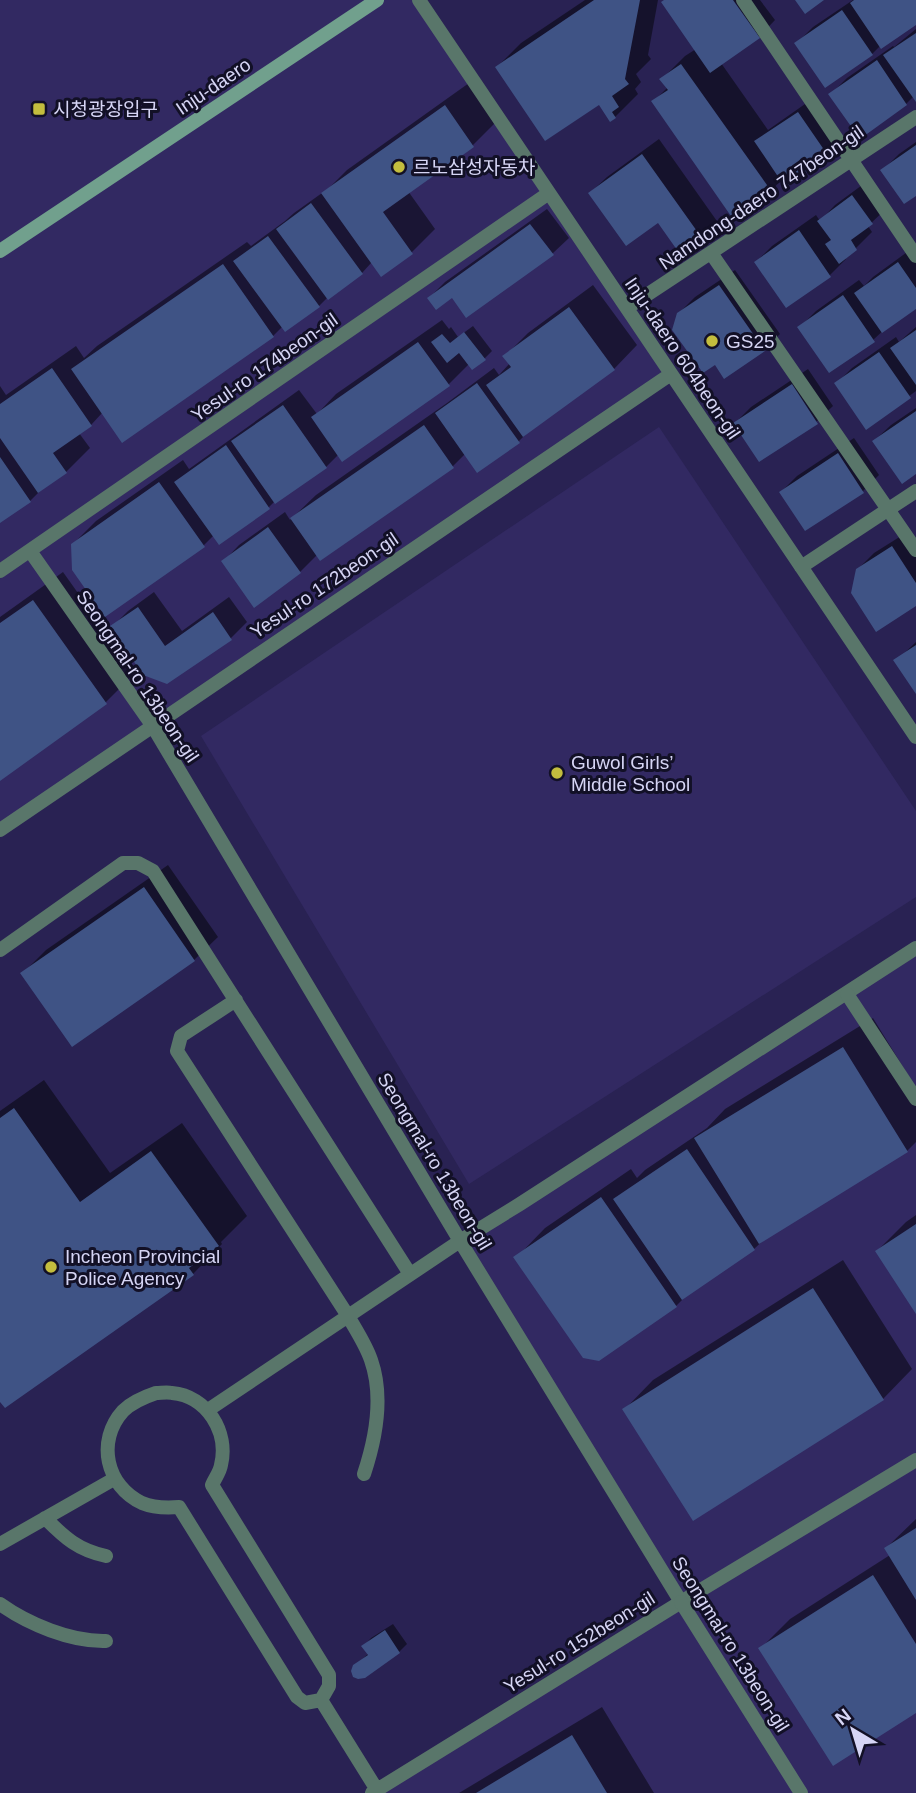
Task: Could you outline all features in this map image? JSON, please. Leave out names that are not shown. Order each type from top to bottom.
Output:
[{"type":"main road","name":"Inju-daero","points":[[0,251],[377,0]]},
{"type":"street","name":"Inju-daero 604beon-gil","points":[[419,0],[916,737]]},
{"type":"street","points":[[743,0],[916,256]]},
{"type":"street","name":"Namdong-daero 747beon-gil","points":[[627,309],[916,117]]},
{"type":"street","name":"Yesul-ro 174beon-gil","points":[[0,571],[549,193]]},
{"type":"street","points":[[711,253],[916,550]]},
{"type":"street","name":"Yesul-ro 172beon-gil","points":[[0,830],[671,374]]},
{"type":"street","points":[[801,566],[916,491]]},
{"type":"street","name":"Seongmal-ro 13beon-gil","points":[[30,551],[152,725],[460,1241],[801,1793]]},
{"type":"street","points":[[0,950],[123,863],[138,863],[153,871],[410,1274]]},
{"type":"street","points":[[208,1410],[460,1241],[916,948]]},
{"type":"street","points":[[847,993],[916,1099]]},
{"type":"street","points":[[236,1000],[181,1036],[177,1052],[348,1316],[371,1360],[378,1393],[377,1417],[372,1451],[364,1474]]},
{"type":"street","points":[[156,1393],[174,1393],[192,1398],[208,1410],[219,1427],[223,1447],[221,1467],[212,1485],[329,1675],[329,1686],[321,1700],[304,1703],[297,1697],[179,1507],[160,1508],[143,1503],[127,1493],[114,1479],[108,1444],[113,1426],[124,1411],[138,1399],[156,1393]]},
{"type":"street","name":"Yesul-ro 152beon-gil","points":[[374,1791],[916,1461]]},
{"type":"street","points":[[0,1544],[114,1479]]},
{"type":"street","points":[[45,1518],[67,1540],[91,1553],[106,1556]]},
{"type":"street","points":[[0,1604],[42,1628],[93,1642],[106,1641]]},
{"type":"street","points":[[321,1700],[374,1791]]},
{"type":"shaded area","points":[[0,0],[371,0],[0,248]]},
{"type":"shaded area","points":[[377,0],[419,0],[671,374],[0,828],[0,251]]},
{"type":"shaded area","name":"Guwol Girls’ Middle School","points":[[659,427],[916,811],[916,897],[469,1184],[201,736]]},
{"type":"shaded area","points":[[916,947],[916,1793],[371,1793],[681,1602],[460,1241]]},
{"type":"building","points":[[594,0],[640,0],[625,79],[629,84],[612,96],[619,107],[612,112],[616,118],[610,122],[599,105],[545,141],[495,67]]},
{"type":"building","points":[[733,0],[760,38],[710,73],[661,2]]},
{"type":"building","points":[[795,0],[824,0],[805,14]]},
{"type":"building","points":[[854,0],[916,0],[916,25],[881,49],[850,3]]},
{"type":"building","points":[[842,10],[873,55],[825,88],[794,43]]},
{"type":"building","points":[[916,33],[916,102],[883,55]]},
{"type":"building","points":[[877,60],[907,105],[860,139],[828,94]]},
{"type":"building","points":[[681,64],[772,192],[733,219],[651,101],[668,90],[659,79]]},
{"type":"building","points":[[445,105],[474,147],[383,212],[413,254],[381,277],[321,193]]},
{"type":"building","points":[[798,112],[829,157],[785,187],[754,141]]},
{"type":"building","points":[[916,145],[916,196],[904,204],[880,170]]},
{"type":"building","points":[[642,154],[704,241],[682,257],[658,223],[626,246],[588,193]]},
{"type":"building","points":[[852,195],[873,224],[851,240],[857,250],[839,264],[825,244],[831,240],[817,221]]},
{"type":"building","points":[[311,203],[363,274],[328,300],[276,229]]},
{"type":"building","points":[[530,224],[554,255],[466,318],[452,298],[436,310],[427,298]]},
{"type":"building","points":[[799,230],[831,277],[786,308],[754,262]]},
{"type":"building","points":[[268,236],[320,307],[285,332],[233,261]]},
{"type":"building","points":[[898,262],[916,288],[916,309],[882,333],[854,293]]},
{"type":"building","points":[[223,264],[274,337],[122,443],[71,369]]},
{"type":"building","points":[[719,285],[765,351],[724,379],[715,365],[703,373],[672,330],[677,313]]},
{"type":"building","points":[[843,295],[875,342],[829,373],[797,327]]},
{"type":"building","points":[[569,307],[615,370],[523,437],[486,385],[511,367],[502,356]]},
{"type":"building","points":[[916,330],[916,385],[890,348]]},
{"type":"building","points":[[464,332],[486,360],[472,370],[459,353],[447,363],[431,342],[442,334],[450,343]]},
{"type":"building","points":[[418,342],[450,386],[342,462],[311,417]]},
{"type":"building","points":[[879,352],[911,398],[866,430],[834,383]]},
{"type":"building","points":[[52,368],[92,426],[53,453],[67,473],[38,493],[0,438],[0,404]]},
{"type":"building","points":[[477,383],[520,443],[477,473],[435,413]]},
{"type":"building","points":[[792,384],[818,424],[759,462],[733,423]]},
{"type":"building","points":[[283,405],[327,468],[275,504],[231,441]]},
{"type":"building","points":[[916,411],[916,474],[902,484],[872,441]]},
{"type":"building","points":[[424,425],[454,468],[320,561],[290,518]]},
{"type":"building","points":[[226,445],[270,509],[219,545],[174,482]]},
{"type":"building","points":[[838,453],[864,493],[805,531],[779,492]]},
{"type":"building","points":[[0,457],[31,502],[0,523]]},
{"type":"building","points":[[159,482],[205,547],[105,617],[72,570],[71,544]]},
{"type":"building","points":[[268,527],[301,573],[254,608],[221,561]]},
{"type":"building","points":[[892,546],[916,583],[916,606],[876,632],[851,593],[856,569]]},
{"type":"building","points":[[33,600],[107,704],[0,781],[0,623]]},
{"type":"building","points":[[138,607],[165,646],[213,612],[232,640],[167,684],[143,675],[110,626]]},
{"type":"building","points":[[916,645],[916,694],[893,660]]},
{"type":"building","points":[[144,887],[195,961],[72,1047],[20,973]]},
{"type":"building","points":[[843,1047],[908,1152],[759,1244],[694,1138]]},
{"type":"building","points":[[14,1108],[80,1202],[151,1151],[219,1246],[189,1268],[194,1275],[5,1408],[0,1402],[0,1118]]},
{"type":"building","points":[[687,1149],[755,1250],[682,1300],[613,1199]]},
{"type":"building","points":[[601,1197],[677,1307],[599,1361],[583,1358],[513,1257]]},
{"type":"building","points":[[916,1224],[916,1314],[875,1251]]},
{"type":"building","points":[[813,1288],[884,1400],[693,1521],[622,1409]]},
{"type":"building","points":[[916,1528],[916,1600],[884,1548]]},
{"type":"building","points":[[873,1575],[916,1644],[916,1713],[833,1766],[758,1648]]},
{"type":"building","points":[[385,1630],[400,1653],[365,1678],[353,1677],[353,1665],[368,1655],[361,1646]]},
{"type":"building","points":[[572,1735],[607,1793],[476,1793]]},
{"type":"place","name":"시청광장입구","points":[[39,109]]},
{"type":"place","name":"르노삼성자동차","points":[[399,167]]},
{"type":"place","name":"GS25","points":[[712,341]]},
{"type":"place","name":"Guwol Girls’ Middle School","points":[[557,773]]},
{"type":"place","name":"Incheon Provincial Police Agency","points":[[51,1267]]}]
